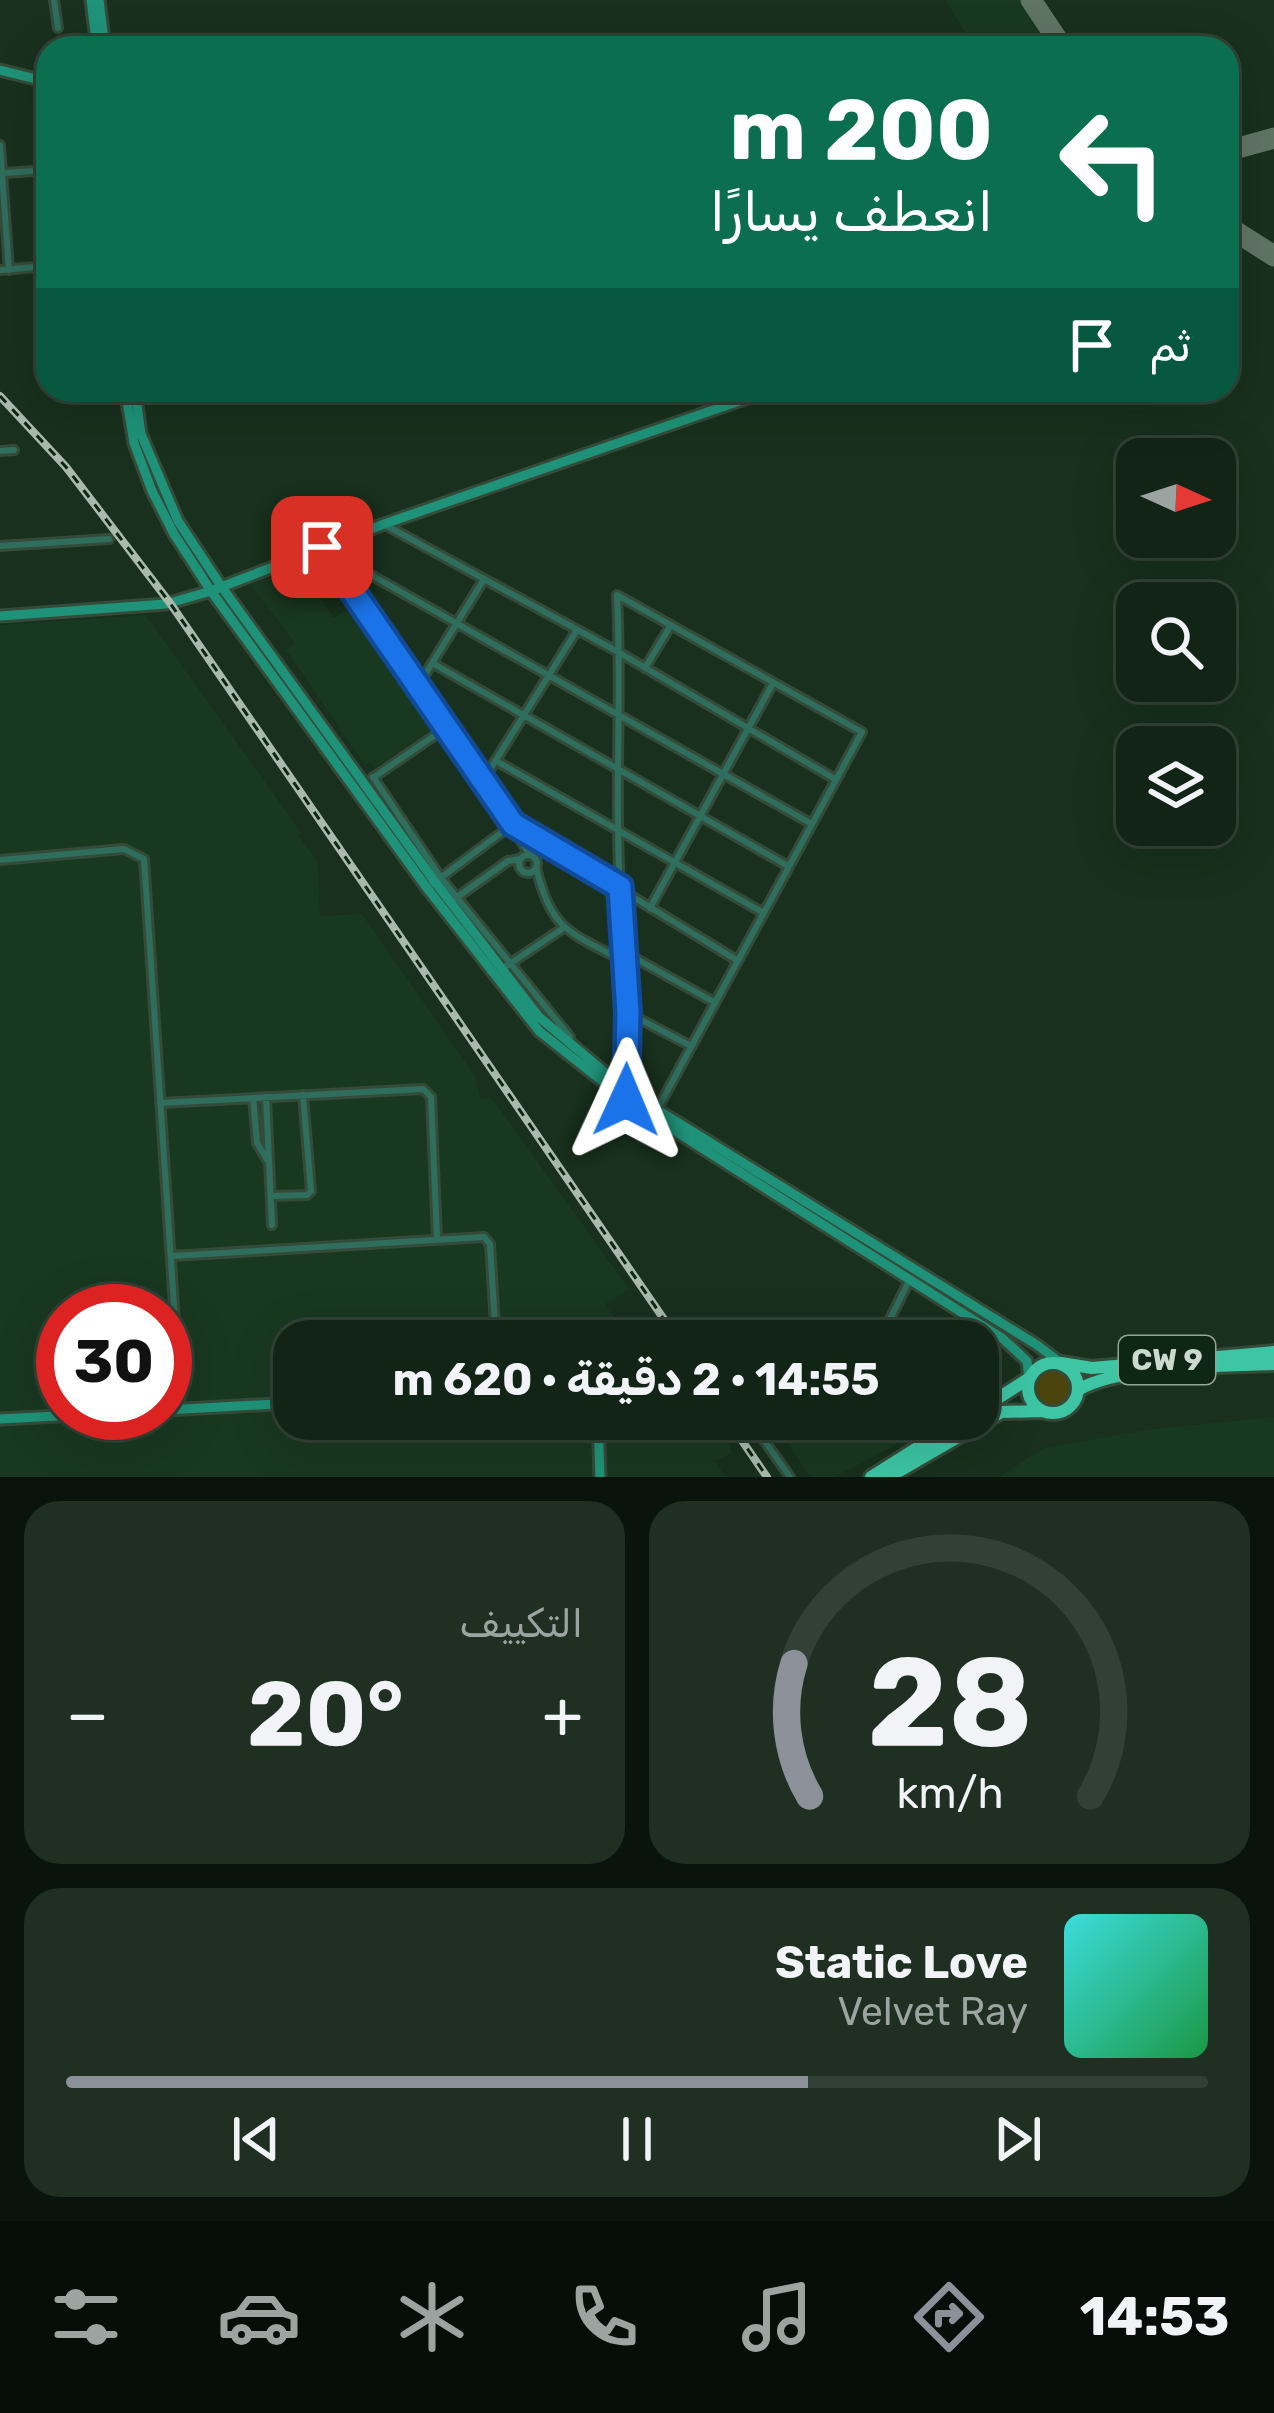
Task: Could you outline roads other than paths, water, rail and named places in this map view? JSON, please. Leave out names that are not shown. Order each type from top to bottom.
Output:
[{"type":"highway","name":"CW 9","points":[[1061,1364],[1092,1367],[1274,1352]]},
{"type":"highway","points":[[889,1477],[1001,1412],[1063,1411],[1074,1401],[1076,1377],[1061,1364],[1039,1366],[999,1397]]},
{"type":"highway","name":"CW 9","points":[[1078,1390],[1142,1373],[1274,1364]]},
{"type":"highway","points":[[1029,1378],[1031,1401],[1043,1411]]},
{"type":"highway","points":[[871,1477],[930,1440]]},
{"type":"main road","points":[[95,0],[100,36]]},
{"type":"main road","points":[[0,70],[36,79]]},
{"type":"main road","points":[[126,402],[128,423],[173,534],[369,780],[435,883],[561,1040],[627,1095]]},
{"type":"main road","points":[[137,402],[141,434],[159,482],[216,589],[539,1030],[655,1113],[1061,1364]]},
{"type":"main road","points":[[0,616],[166,604],[736,402]]},
{"type":"main road","points":[[912,1274],[1019,1351],[1027,1361],[1029,1378]]},
{"type":"main road","points":[[192,1409],[273,1404]]},
{"type":"main road","points":[[0,1419],[36,1417]]},
{"type":"main road","points":[[598,1440],[599,1477]]},
{"type":"street","points":[[54,0],[58,28]]},
{"type":"street","points":[[0,145],[5,270],[36,267]]},
{"type":"street","points":[[1,174],[36,171]]},
{"type":"street","points":[[0,451],[14,450]]},
{"type":"street","points":[[384,524],[620,653],[836,779]]},
{"type":"street","points":[[0,546],[109,539]]},
{"type":"street","points":[[322,547],[811,824]]},
{"type":"street","points":[[322,547],[513,824],[562,929],[714,1002]]},
{"type":"street","points":[[418,686],[484,579]]},
{"type":"street","points":[[627,1095],[616,595],[861,728],[655,1113]]},
{"type":"street","points":[[645,668],[670,625]]},
{"type":"street","points":[[484,779],[577,630]]},
{"type":"street","points":[[434,664],[788,866]]},
{"type":"street","points":[[650,908],[773,683]]},
{"type":"street","points":[[369,780],[447,727]]},
{"type":"street","points":[[498,762],[762,912]]},
{"type":"street","points":[[513,824],[435,883],[456,898],[505,968],[572,1040],[608,1072],[627,1077]]},
{"type":"street","points":[[513,824],[736,960]]},
{"type":"street","points":[[0,860],[124,848],[144,859],[174,1284]]},
{"type":"street","points":[[456,898],[508,861],[530,855]]},
{"type":"street","points":[[520,860],[524,872],[536,867]]},
{"type":"street","points":[[505,968],[562,929]]},
{"type":"street","points":[[628,1013],[691,1046]]},
{"type":"street","points":[[160,1103],[428,1091],[437,1238]]},
{"type":"street","points":[[272,1196],[311,1191],[303,1095]]},
{"type":"street","points":[[266,1097],[272,1225]]},
{"type":"street","points":[[253,1098],[257,1142],[270,1164]]},
{"type":"street","points":[[172,1256],[437,1238],[488,1239],[494,1320]]},
{"type":"street","points":[[889,1320],[912,1274]]},
{"type":"street","points":[[764,1440],[790,1477]]},
{"type":"railway","points":[[0,396],[66,467],[170,603],[665,1320]]},
{"type":"railway","points":[[741,1440],[767,1477]]}]
